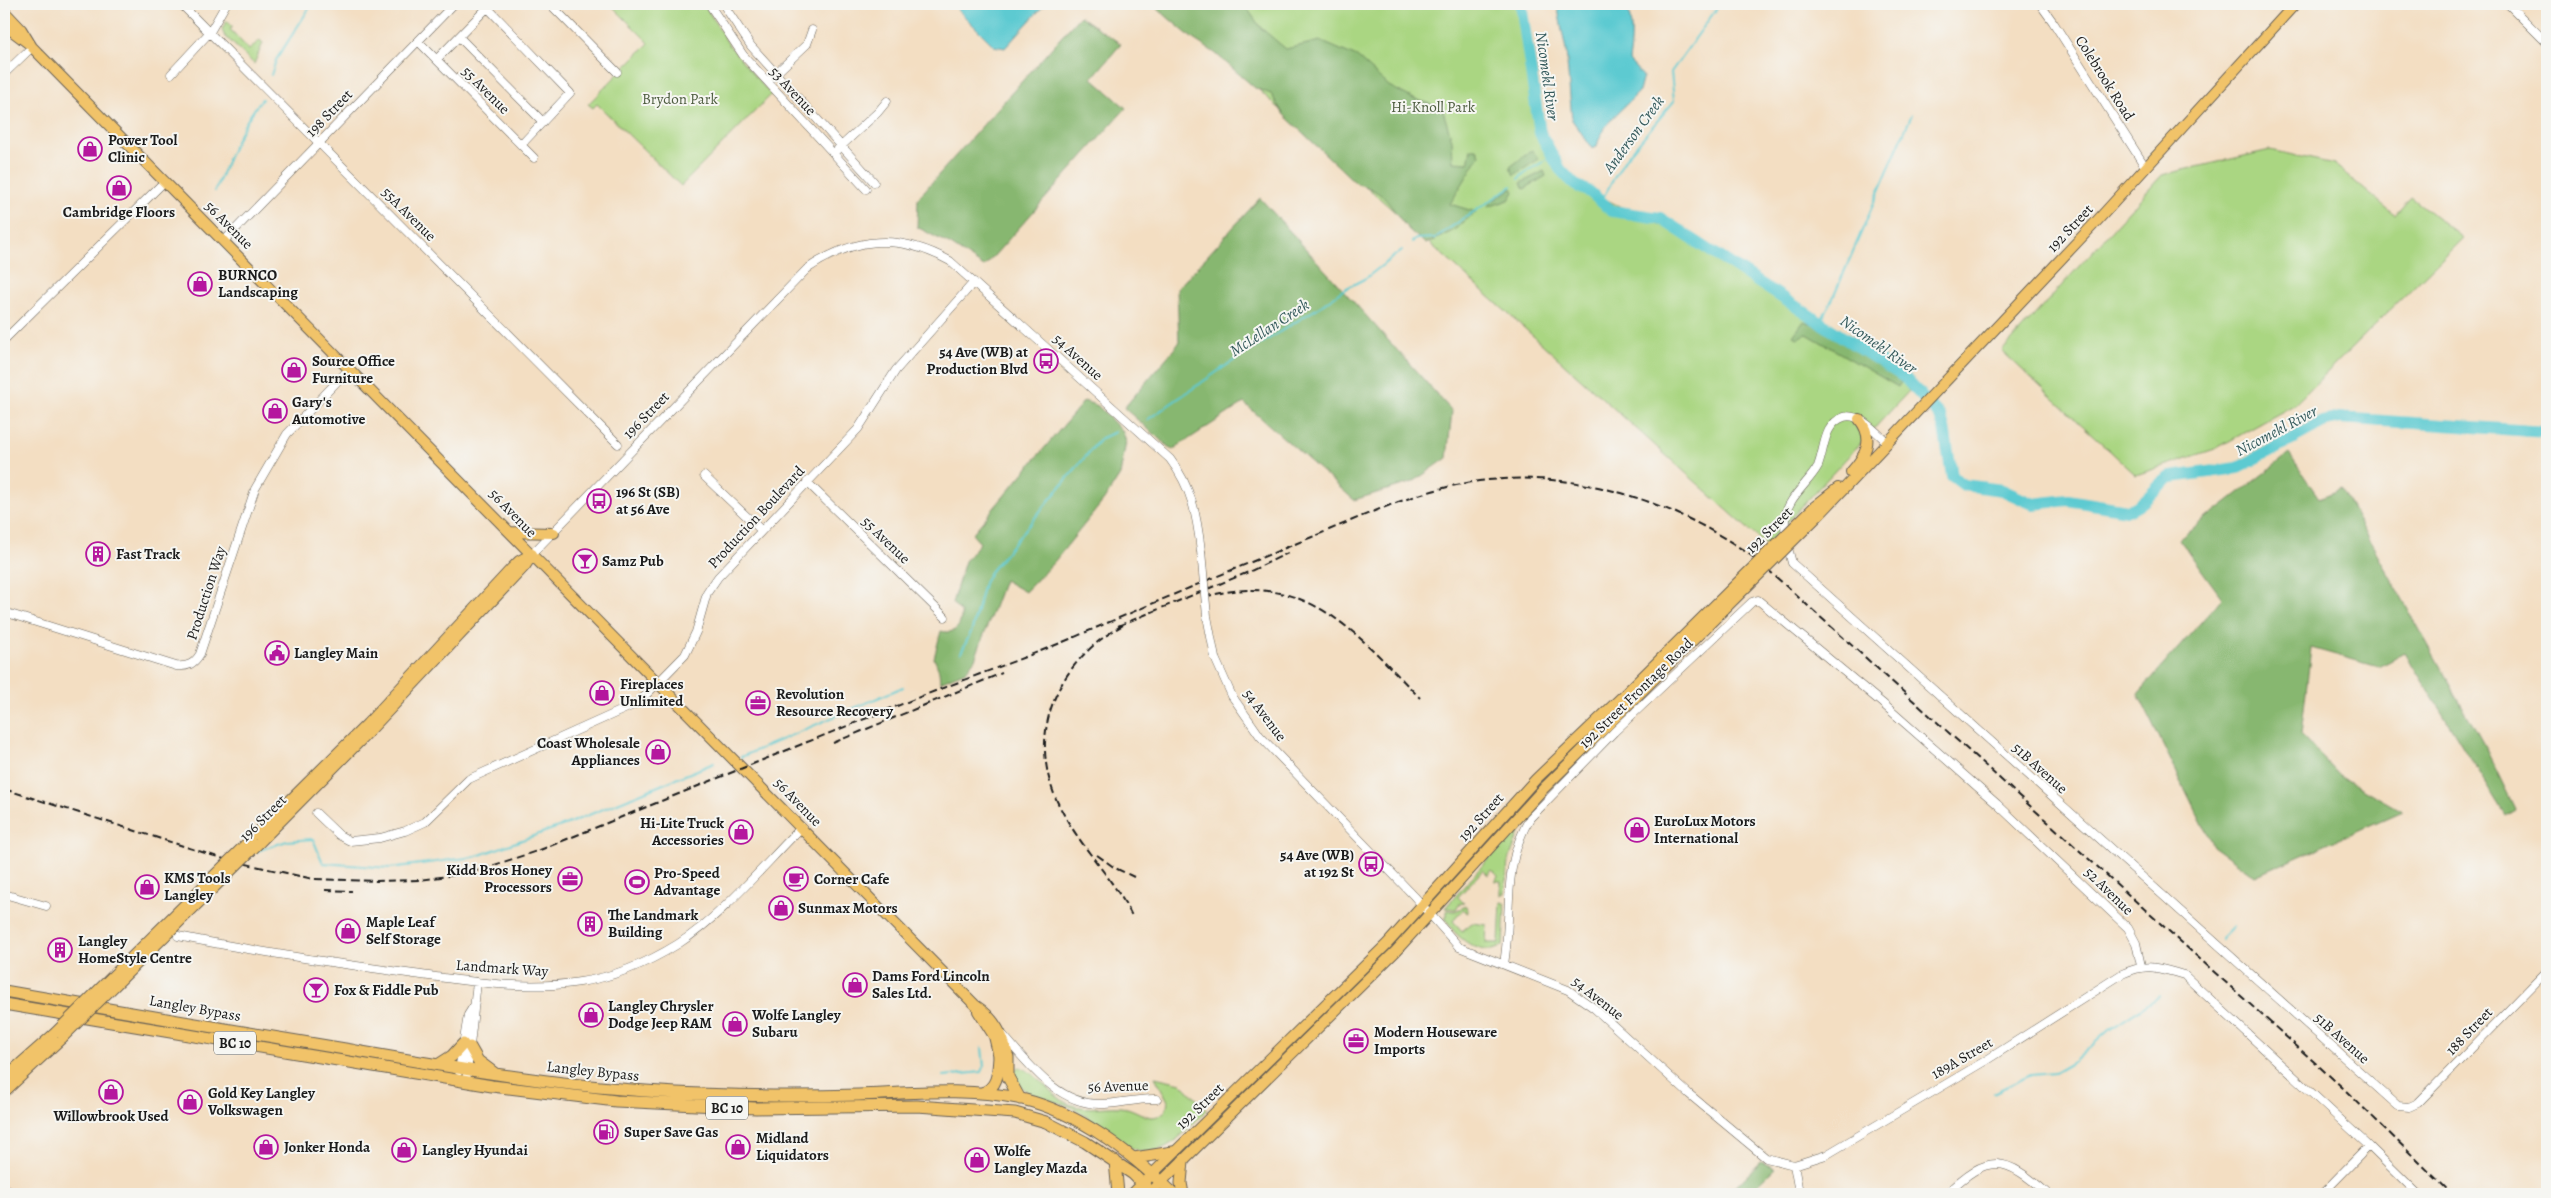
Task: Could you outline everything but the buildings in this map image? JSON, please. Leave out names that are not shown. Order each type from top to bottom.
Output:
[{"type":"highway","name":"Langley Bypass","points":[[4,991],[438,1065],[463,1075],[495,1075],[610,1088],[708,1095],[982,1093],[1020,1099],[1056,1110],[1084,1122],[1134,1158],[1162,1183]]},
{"type":"highway","name":"Langley Bypass","points":[[4,1004],[463,1075],[542,1093],[667,1105],[756,1108],[917,1106],[1016,1113],[1067,1131],[1115,1161],[1142,1183],[1151,1194]]},
{"type":"highway","points":[[438,1065],[467,1045],[478,1060],[495,1075]]},
{"type":"highway","points":[[982,1093],[992,1089],[1003,1057]]},
{"type":"highway","points":[[1003,1057],[1008,1077],[1020,1099]]},
{"type":"highway","points":[[1134,1158],[1174,1152]]},
{"type":"highway","points":[[1115,1161],[1118,1194]]},
{"type":"highway","points":[[1182,1194],[1181,1183],[1184,1161]]},
{"type":"highway","name":"BC 10","points":[[1162,1183],[1174,1194]]},
{"type":"main road","name":"192 Street","points":[[1151,1194],[1395,952],[1628,698],[1817,510],[1903,429],[2146,168],[2294,4]]},
{"type":"main road","name":"56 Avenue","points":[[4,11],[21,29],[30,45]]},
{"type":"main road","name":"56 Avenue","points":[[4,25],[30,45],[165,181],[660,682],[975,1005],[994,1036],[1003,1057]]},
{"type":"main road","points":[[1833,492],[1858,463],[1869,443],[1868,431],[1859,419]]},
{"type":"main road","name":"192 Street","points":[[1817,510],[1833,492],[1862,469]]},
{"type":"main road","points":[[512,532],[554,533]]},
{"type":"main road","name":"196 Street","points":[[4,1092],[254,842],[512,568],[519,561],[532,554]]},
{"type":"main road","name":"192 Street","points":[[1132,1194],[1388,944],[1536,779],[1628,698]]},
{"type":"main road","points":[[1507,829],[1516,811],[1534,790],[1536,779]]},
{"type":"main road","name":"56 Avenue","points":[[975,1005],[985,1011],[1000,1032],[1003,1057]]},
{"type":"main road","name":"196 Street","points":[[4,1078],[58,1036]]},
{"type":"street","name":"55A Avenue","points":[[181,4],[618,444]]},
{"type":"street","points":[[171,74],[210,32],[226,4]]},
{"type":"street","name":"198 Street","points":[[224,241],[454,4]]},
{"type":"street","points":[[550,4],[617,72]]},
{"type":"street","name":"53 Avenue","points":[[709,4],[743,56],[866,189]]},
{"type":"street","name":"53 Avenue","points":[[723,4],[751,46],[874,182]]},
{"type":"street","name":"Colebrook Road","points":[[2040,4],[2054,22],[2146,168]]},
{"type":"street","points":[[2508,4],[2547,43]]},
{"type":"street","points":[[437,60],[486,6],[570,94],[521,145]]},
{"type":"street","points":[[766,82],[807,44],[812,30]]},
{"type":"street","points":[[459,37],[543,122]]},
{"type":"street","name":"55 Avenue","points":[[418,41],[534,158]]},
{"type":"street","points":[[4,74],[30,45]]},
{"type":"street","points":[[836,157],[842,146],[887,101]]},
{"type":"street","points":[[4,340],[165,181]]},
{"type":"street","name":"54 Avenue","points":[[781,296],[817,262],[839,251],[871,242],[912,244],[934,252],[950,261],[1170,459],[1182,475],[1195,506],[1207,616],[1215,658],[1232,696],[1247,720],[1288,767],[1459,946],[1568,990],[1594,1008],[1757,1152],[1766,1158],[1794,1166]]},
{"type":"street","name":"Production Boulevard","points":[[316,813],[338,835],[350,841],[380,838],[405,831],[424,822],[469,779],[638,703],[685,655],[696,632],[702,606],[712,584],[760,529],[858,429],[896,370],[974,282]]},
{"type":"street","name":"196 Street","points":[[532,554],[781,296]]},
{"type":"street","name":"Production Way","points":[[4,612],[176,666],[185,667],[192,664],[200,654],[255,489],[266,468],[287,434],[350,368]]},
{"type":"street","name":"51B Avenue","points":[[1859,419],[1845,417],[1834,423],[1828,430],[1817,466],[1787,511],[1785,533],[1792,563],[2398,1106],[2409,1107]]},
{"type":"street","points":[[1859,419],[1888,443]]},
{"type":"street","points":[[704,476],[760,529]]},
{"type":"street","name":"55 Avenue","points":[[807,482],[946,617]]},
{"type":"street","name":"192 Street Frontage Road","points":[[1504,964],[1509,935],[1509,878],[1512,860],[1522,832],[1530,818],[1590,756],[1752,602],[1761,601],[1882,703]]},
{"type":"street","name":"52 Avenue","points":[[1882,703],[1997,804],[2128,928],[2136,943],[2140,966]]},
{"type":"street","name":"Landmark Way","points":[[178,936],[277,956],[477,982],[542,986],[580,982],[640,964],[679,944],[704,924],[802,827]]},
{"type":"street","points":[[4,894],[46,906]]},
{"type":"street","points":[[2140,966],[2162,968],[2184,976],[2369,1146],[2418,1194]]},
{"type":"street","name":"189A Street","points":[[1794,1166],[1826,1155],[1985,1061],[2122,974],[2140,966]]},
{"type":"street","name":"188 Street","points":[[2409,1107],[2425,1096],[2547,971]]},
{"type":"street","points":[[463,1075],[467,1045],[474,1017],[473,1007],[477,982]]},
{"type":"street","name":"56 Avenue","points":[[1000,1032],[1059,1092],[1080,1102],[1102,1104],[1158,1099]]},
{"type":"street","name":"56 Avenue","points":[[1003,1057],[1022,1060],[1032,1066]]},
{"type":"street","points":[[2322,1194],[2369,1146]]},
{"type":"street","points":[[1946,1194],[1967,1174],[1980,1166],[1991,1164],[2018,1169],[2048,1194]]},
{"type":"street","points":[[1794,1166],[1798,1187],[1803,1194]]},
{"type":"street","points":[[4,1187],[11,1194]]},
{"type":"green space","name":"Brydon Park","points":[[610,4],[704,4],[729,45],[771,95],[681,186],[597,104],[593,108],[588,104],[649,43]]},
{"type":"green space","points":[[1152,4],[1244,4],[1261,28],[1286,49],[1320,41],[1357,57],[1389,86],[1412,98],[1442,108],[1452,140],[1453,162],[1468,163],[1471,149],[1477,149],[1480,155],[1450,204],[1476,212],[1453,231],[1426,244],[1408,229],[1382,196],[1367,187],[1357,184],[1284,115],[1271,94],[1255,88],[1215,53],[1193,39]]},
{"type":"green space","name":"Hi-Knoll Park","points":[[1163,4],[1520,4],[1528,64],[1539,112],[1554,153],[1562,167],[1572,177],[1616,205],[1666,227],[1742,270],[1879,360],[1909,391],[1766,545]]},
{"type":"green space","points":[[1080,16],[1121,44],[1092,78],[1126,108],[984,267],[951,245],[917,227],[918,198]]},
{"type":"green space","points":[[227,21],[233,27],[230,29],[249,50],[260,40],[263,43],[254,64],[224,35],[222,29]]},
{"type":"green space","points":[[1532,150],[1539,159],[1514,175],[1510,167]]},
{"type":"green space","points":[[2270,150],[2334,164],[2395,215],[2411,197],[2463,238],[2294,405],[2215,449],[2136,475],[2002,351],[2162,175]]},
{"type":"green space","points":[[1544,171],[1546,176],[1524,189],[1521,183]]},
{"type":"green space","points":[[1512,188],[1514,192],[1509,200],[1488,207],[1490,203]]},
{"type":"green space","points":[[1260,198],[1452,411],[1447,458],[1413,482],[1354,500],[1244,403],[1172,450],[1124,408],[1179,343],[1177,289]]},
{"type":"green space","points":[[1804,321],[1813,324],[1898,379],[1901,382],[1898,387],[1807,334],[1798,338],[1793,336]]},
{"type":"green space","points":[[1084,401],[1098,406],[1123,432],[1126,442],[1120,475],[1104,500],[1054,562],[1025,592],[1004,580],[975,659],[966,671],[940,682],[939,671],[934,658],[941,631],[950,632],[957,628],[960,622],[961,613],[952,603],[965,561],[980,543],[972,534]]},
{"type":"green space","points":[[2289,454],[2319,498],[2341,489],[2483,743],[2515,809],[2505,815],[2405,653],[2379,667],[2311,648],[2301,735],[2340,776],[2402,811],[2255,876],[2213,846],[2138,694],[2222,598],[2179,539]]},
{"type":"green space","points":[[1525,817],[1508,862],[1505,893],[1501,895],[1501,881],[1495,881],[1498,876],[1492,870],[1488,875],[1483,870],[1458,897],[1464,903],[1459,904],[1456,909],[1445,908]]},
{"type":"green space","points":[[1501,902],[1505,903],[1503,945],[1495,949],[1487,950],[1470,944],[1454,932],[1445,917],[1447,916],[1447,910],[1455,911],[1466,906],[1468,913],[1463,910],[1453,921],[1462,931],[1472,923],[1487,925],[1486,943],[1499,943]]},
{"type":"green space","points":[[1019,1067],[1033,1074],[1056,1096],[1076,1106],[1091,1108],[1120,1107],[1152,1117],[1158,1116],[1166,1110],[1168,1101],[1155,1077],[1181,1083],[1207,1110],[1172,1143],[1164,1148],[1146,1152],[1119,1140],[1071,1107],[1028,1092],[1016,1080],[1014,1072]]},
{"type":"green space","points":[[1761,1162],[1775,1168],[1748,1194],[1728,1194]]},
{"type":"water","points":[[952,4],[1045,4],[1005,48],[994,46]]},
{"type":"water","points":[[1557,4],[1626,4],[1630,18],[1631,47],[1629,61],[1643,76],[1639,92],[1608,123],[1597,146],[1592,148],[1572,120],[1566,51]]},
{"type":"waterway","points":[[271,75],[276,60],[312,4]]},
{"type":"waterway","name":"Nicomekl River","points":[[1521,4],[1540,133],[1560,169],[1575,185],[1590,192],[1612,211],[1660,218],[1904,377],[1940,416],[1944,428],[1952,476],[1964,485],[2002,490],[2033,504],[2068,500],[2127,510],[2139,505],[2171,477],[2238,468],[2323,422],[2339,418],[2547,432]]},
{"type":"waterway","name":"Anderson Creek","points":[[1601,201],[1625,159],[1674,101],[1671,72],[1720,4]]},
{"type":"waterway","points":[[215,191],[247,120],[262,99]]},
{"type":"waterway","points":[[1820,323],[1833,298],[1912,114]]},
{"type":"waterway","name":"McLellan Creek","points":[[1519,179],[1523,174],[1551,157]]},
{"type":"waterway","name":"McLellan Creek","points":[[1412,242],[1416,239],[1435,238],[1512,186]]},
{"type":"waterway","name":"McLellan Creek","points":[[1147,420],[1227,365],[1343,290],[1366,278],[1402,250]]},
{"type":"waterway","name":"McLellan Creek","points":[[961,653],[972,630],[984,583],[990,572],[1100,439],[1115,432]]},
{"type":"waterway","points":[[741,757],[903,687]]},
{"type":"waterway","points":[[257,851],[287,841],[313,839],[323,863],[390,868],[474,857],[567,824],[714,763]]},
{"type":"waterway","points":[[2221,939],[2233,927]]},
{"type":"waterway","points":[[1993,1093],[2031,1075],[2054,1073],[2075,1061],[2109,1030],[2160,996]]},
{"type":"waterway","points":[[944,1076],[982,1072],[984,1067],[982,1048]]},
{"type":"railway","points":[[4,789],[224,859],[313,879],[419,880],[470,873],[540,850],[917,698],[1051,647],[1251,562],[1414,496],[1479,481],[1553,480],[1589,485],[1625,494],[1660,506],[1693,521],[1756,559],[2343,1088],[2452,1194]]},
{"type":"railway","points":[[1118,626],[1251,571],[1288,553]]},
{"type":"railway","points":[[1204,597],[1240,590],[1272,592],[1301,599],[1327,613],[1351,630],[1420,698]]},
{"type":"railway","points":[[1123,625],[1099,641],[1079,660],[1063,682],[1052,705],[1046,731],[1045,757],[1051,784],[1062,811],[1117,890],[1133,918]]},
{"type":"railway","points":[[833,743],[1002,673]]},
{"type":"railway","points":[[1097,855],[1115,868],[1134,877]]},
{"type":"railway","points":[[325,890],[352,891]]},
{"type":"place","name":"Power Tool Clinic","points":[[90,149]]},
{"type":"place","name":"Cambridge Floors","points":[[119,188]]},
{"type":"place","name":"BURNCO Landscaping","points":[[200,284]]},
{"type":"place","name":"54 Ave (WB) at Production Blvd","points":[[1046,361]]},
{"type":"place","name":"Source Office Furniture","points":[[294,370]]},
{"type":"place","name":"Gary's Automotive","points":[[275,411]]},
{"type":"place","name":"196 St (SB) at 56 Ave","points":[[599,501]]},
{"type":"place","name":"Fast Track","points":[[98,554]]},
{"type":"place","name":"Samz Pub","points":[[585,561]]},
{"type":"place","name":"Langley Main","points":[[277,653]]},
{"type":"place","name":"Fireplaces Unlimited","points":[[602,693]]},
{"type":"place","name":"Revolution Resource Recovery","points":[[758,703]]},
{"type":"place","name":"Coast Wholesale Appliances","points":[[658,752]]},
{"type":"place","name":"EuroLux Motors International","points":[[1637,830]]},
{"type":"place","name":"Hi-Lite Truck Accessories","points":[[741,832]]},
{"type":"place","name":"54 Ave (WB) at 192 St","points":[[1371,864]]},
{"type":"place","name":"Kidd Bros Honey Processors","points":[[570,879]]},
{"type":"place","name":"Corner Cafe","points":[[796,879]]},
{"type":"place","name":"Pro-Speed Advantage","points":[[637,882]]},
{"type":"place","name":"KMS Tools Langley","points":[[147,887]]},
{"type":"place","name":"Sunmax Motors","points":[[781,908]]},
{"type":"place","name":"The Landmark Building","points":[[590,924]]},
{"type":"place","name":"Maple Leaf Self Storage","points":[[348,931]]},
{"type":"place","name":"Langley HomeStyle Centre","points":[[60,950]]},
{"type":"place","name":"Dams Ford Lincoln Sales Ltd.","points":[[855,985]]},
{"type":"place","name":"Fox & Fiddle Pub","points":[[316,990]]},
{"type":"place","name":"Langley Chrysler Dodge Jeep RAM","points":[[591,1015]]},
{"type":"place","name":"Wolfe Langley Subaru","points":[[735,1024]]},
{"type":"place","name":"Modern Houseware Imports","points":[[1356,1041]]},
{"type":"place","name":"Willowbrook Used","points":[[111,1092]]},
{"type":"place","name":"Gold Key Langley Volkswagen","points":[[190,1102]]},
{"type":"place","name":"Super Save Gas","points":[[606,1132]]},
{"type":"place","name":"Jonker Honda","points":[[266,1147]]},
{"type":"place","name":"Midland Liquidators","points":[[738,1147]]},
{"type":"place","name":"Langley Hyundai","points":[[404,1150]]},
{"type":"place","name":"Wolfe Langley Mazda","points":[[977,1160]]}]
